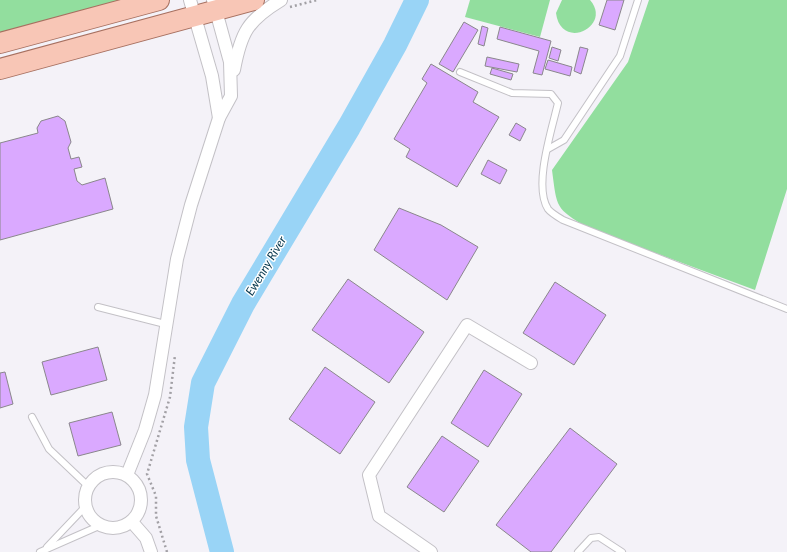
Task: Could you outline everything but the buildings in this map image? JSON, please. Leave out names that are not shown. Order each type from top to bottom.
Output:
[{"type":"main road","points":[[0,43],[159,0]]},
{"type":"main road","points":[[0,69],[193,8],[254,0]]},
{"type":"street","points":[[128,476],[145,430],[154,395],[177,259],[187,220],[219,118],[231,96],[237,52],[244,33],[256,17],[285,4]]},
{"type":"street","points":[[214,5],[230,62],[232,81]]},
{"type":"street","points":[[193,8],[212,76],[219,118]]},
{"type":"street","points":[[431,552],[379,516],[369,475],[467,325],[531,363]]},
{"type":"street","points":[[117,472],[128,476],[136,482],[141,492],[142,502],[139,513],[132,522],[122,528],[110,529],[99,526],[90,518],[85,507],[85,496],[88,486],[96,477],[106,473],[117,472]]},
{"type":"street","points":[[132,522],[146,538],[151,552]]},
{"type":"lane","points":[[548,149],[564,140],[620,56],[638,0]]},
{"type":"lane","points":[[460,72],[512,93],[551,94],[558,103],[541,179],[542,194],[548,209],[563,220],[787,309]]},
{"type":"lane","points":[[98,307],[165,324]]},
{"type":"lane","points":[[32,417],[49,449],[88,486]]},
{"type":"lane","points":[[42,551],[85,507]]},
{"type":"lane","points":[[42,551],[99,526]]},
{"type":"lane","points":[[578,552],[591,538],[599,537],[622,552]]},
{"type":"path","points":[[285,4],[317,0]]},
{"type":"path","points":[[167,552],[156,516],[156,496],[147,474],[170,397],[176,348]]},
{"type":"green space","points":[[0,0],[124,0],[0,34]]},
{"type":"green space","points":[[470,0],[550,0],[540,37],[465,17]]},
{"type":"green space","points":[[562,0],[590,0],[595,10],[595,18],[591,26],[584,31],[575,33],[567,31],[560,25],[556,13]]},
{"type":"green space","points":[[649,0],[787,0],[787,189],[755,290],[588,228],[563,211],[557,200],[552,170],[628,62]]},
{"type":"waterway","name":"Ewenny River","points":[[222,552],[198,460],[196,427],[203,383],[243,304],[349,127],[395,45],[417,0]]}]
